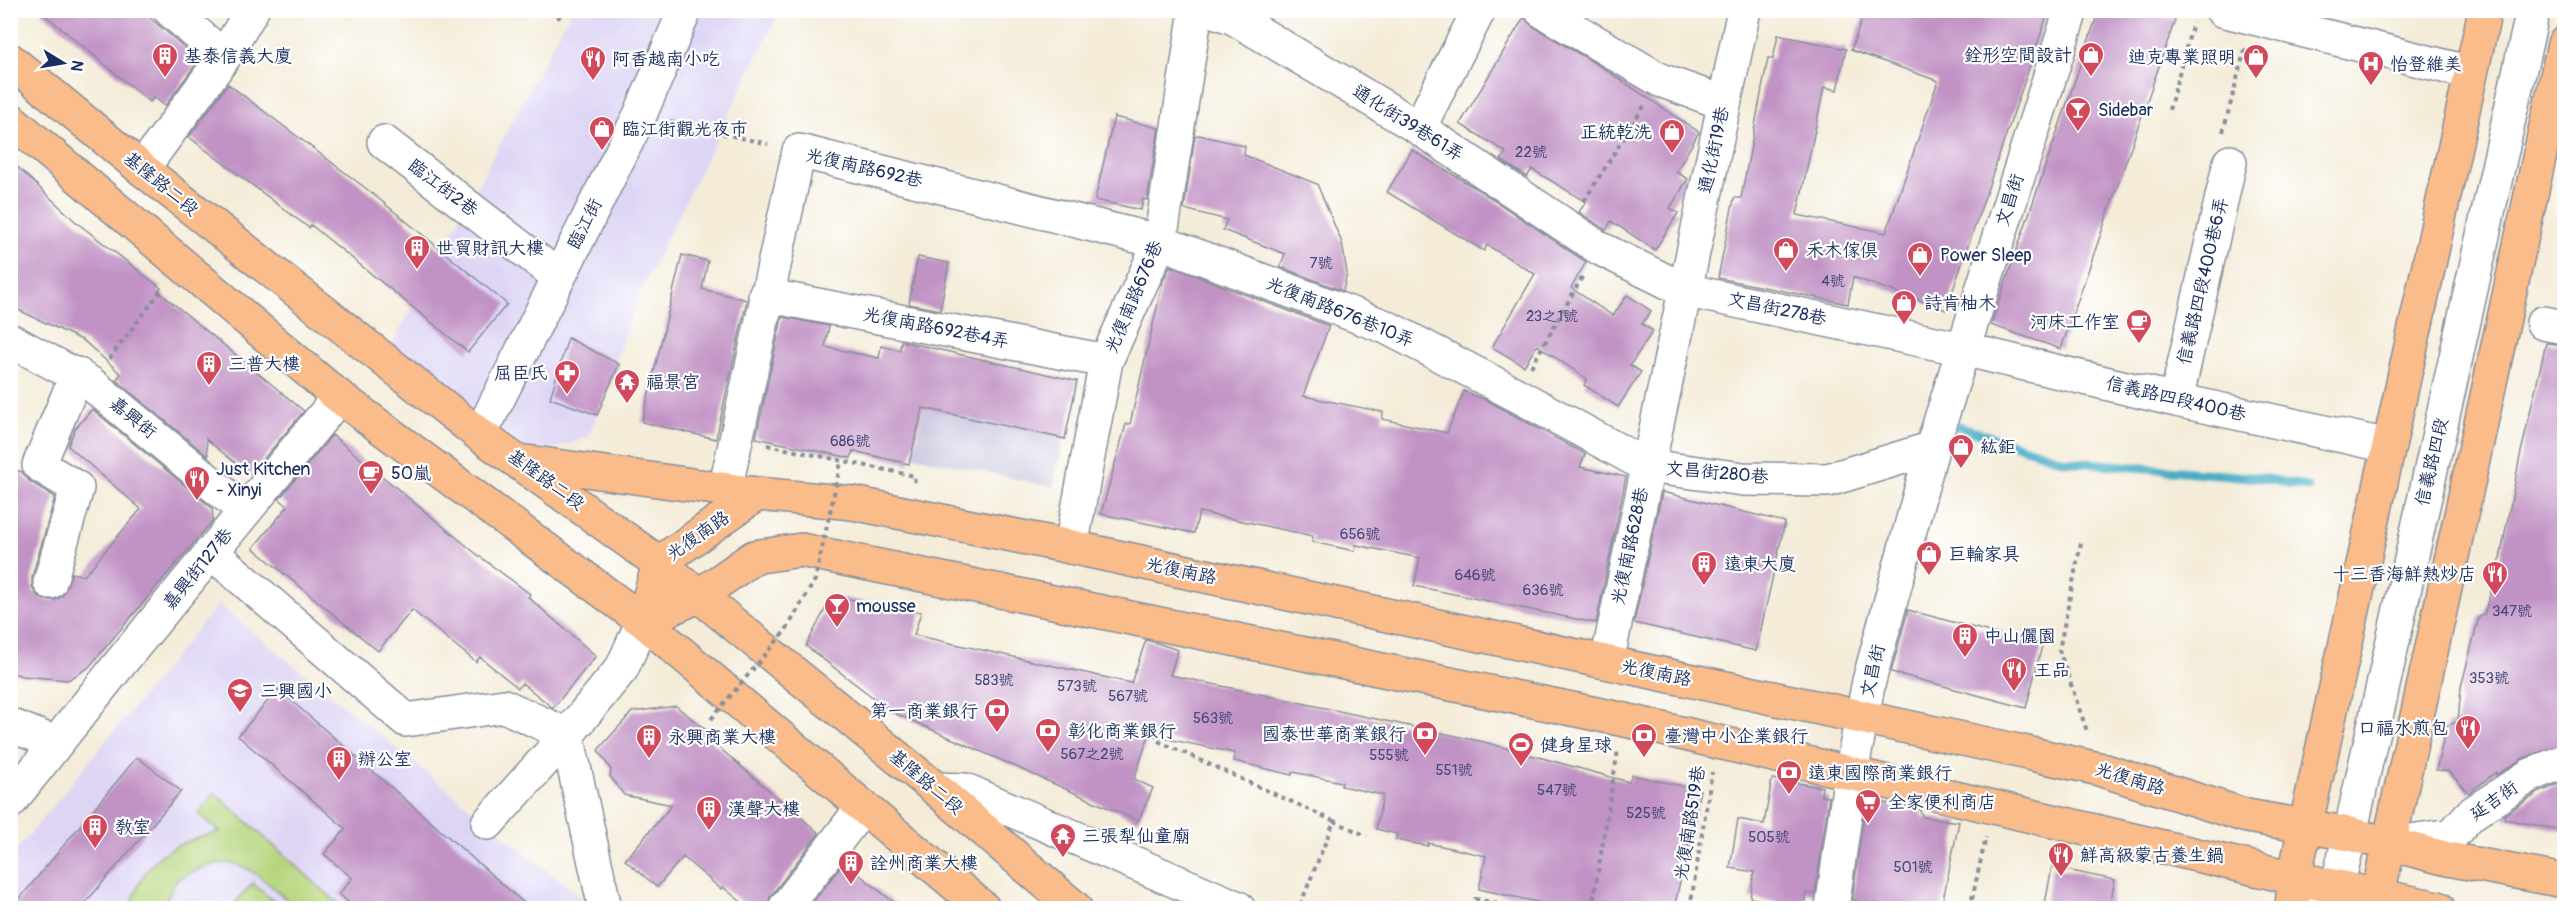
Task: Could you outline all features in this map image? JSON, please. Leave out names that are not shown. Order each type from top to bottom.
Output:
[{"type":"main road","points":[[2293,893],[2486,10]]},
{"type":"main road","points":[[2376,902],[2565,44]]},
{"type":"main road","name":"基隆路二段","points":[[10,60],[142,169],[480,435],[520,461],[659,563],[936,789],[1075,909]]},
{"type":"main road","points":[[10,119],[333,392],[643,621],[983,909]]},
{"type":"main road","points":[[520,461],[757,494]]},
{"type":"main road","name":"光復南路","points":[[643,621],[659,563],[757,494],[853,503],[1071,547],[2099,769],[2247,816],[2350,834],[2565,881]]},
{"type":"main road","points":[[643,621],[700,596],[754,557],[801,550],[1625,720],[1994,807],[2293,893],[2331,901],[2376,902],[2438,909]]},
{"type":"street","points":[[170,10],[224,57]]},
{"type":"street","points":[[142,169],[224,57],[252,10]]},
{"type":"street","name":"臨江街","points":[[480,435],[640,115],[685,10]]},
{"type":"street","name":"光復南路676巷","points":[[1071,547],[1106,361],[1160,242],[1196,10]]},
{"type":"street","name":"通化街39巷61弄","points":[[1211,10],[1234,18],[1419,128],[1599,248]]},
{"type":"street","points":[[1419,128],[1479,10]]},
{"type":"street","points":[[1541,10],[1660,80],[1724,103]]},
{"type":"street","name":"通化街19巷","points":[[1684,290],[1743,10]]},
{"type":"street","name":"文昌街","points":[[1832,909],[1851,773],[1869,681],[1950,389],[2071,10]]},
{"type":"street","name":"信義路四段","points":[[2331,901],[2350,834],[2533,10]]},
{"type":"street","points":[[2208,16],[2253,20],[2471,73]]},
{"type":"street","name":"臨江街2巷","points":[[384,142],[559,277]]},
{"type":"street","name":"光復南路692巷","points":[[725,490],[765,295],[799,151],[1160,242]]},
{"type":"street","name":"信義路四段400巷6弄","points":[[2176,400],[2230,162]]},
{"type":"street","name":"光復南路676巷10弄","points":[[1160,242],[1386,327],[1515,394]]},
{"type":"street","name":"文昌街278巷","points":[[1599,248],[1684,290],[1963,349]]},
{"type":"street","name":"光復南路628巷","points":[[1607,662],[1684,290]]},
{"type":"street","name":"光復南路692巷4弄","points":[[765,295],[1106,361]]},
{"type":"street","name":"嘉興街","points":[[10,340],[83,378],[245,511]]},
{"type":"street","name":"信義路四段400巷","points":[[1963,349],[2176,400],[2389,446]]},
{"type":"street","points":[[50,582],[77,488],[39,465],[83,378]]},
{"type":"street","name":"嘉興街127巷","points":[[10,802],[330,408],[333,392]]},
{"type":"street","name":"文昌街280巷","points":[[1515,394],[1647,466],[1743,479],[1828,480],[1934,443]]},
{"type":"street","points":[[211,552],[406,720],[504,706],[567,735]]},
{"type":"street","points":[[488,823],[567,735],[622,668],[643,621]]},
{"type":"street","points":[[10,725],[56,743]]},
{"type":"street","points":[[567,735],[605,909]]},
{"type":"street","name":"延吉街","points":[[2389,844],[2452,835],[2471,814],[2529,776],[2565,761]]},
{"type":"street","points":[[936,789],[965,790],[976,794],[1238,909]]},
{"type":"street","points":[[785,909],[862,807]]},
{"type":"path","points":[[558,19],[562,10]]},
{"type":"path","points":[[2169,110],[2208,16]]},
{"type":"path","points":[[2230,162],[2217,156],[2253,20]]},
{"type":"path","points":[[1567,227],[1660,80]]},
{"type":"path","points":[[640,115],[799,151]]},
{"type":"path","points":[[1515,394],[1599,248]]},
{"type":"path","points":[[83,378],[168,282]]},
{"type":"path","points":[[768,444],[841,462],[915,476]]},
{"type":"path","points":[[711,719],[786,630],[815,580],[841,462]]},
{"type":"path","points":[[2081,543],[2059,650],[2099,769]]},
{"type":"path","points":[[1592,909],[1625,720]]},
{"type":"path","points":[[1158,741],[1367,836]]},
{"type":"path","name":"光復南路519巷","points":[[1690,909],[1717,742]]},
{"type":"path","points":[[1970,909],[1994,807]]},
{"type":"path","points":[[1299,909],[1334,820]]},
{"type":"path","points":[[1473,909],[1475,899],[1522,909]]},
{"type":"shaded area","name":"臨江街觀光夜市","points":[[571,11],[780,11],[639,294],[588,438],[534,455],[392,345]]},
{"type":"shaded area","points":[[937,350],[1077,381],[1053,487],[913,456]]},
{"type":"shaded area","name":"三興國小","points":[[218,604],[594,908],[11,908],[11,857]]},
{"type":"green space","points":[[215,793],[343,908],[296,908],[254,873],[242,866],[229,863],[214,864],[176,880],[162,908],[131,908],[143,876],[162,855],[187,842],[220,832],[198,814]]},
{"type":"green space","points":[[253,884],[282,908],[231,908]]},
{"type":"building","points":[[39,10],[141,10],[199,60],[165,106],[154,97],[150,102]]},
{"type":"building","points":[[1865,10],[2049,10],[1946,310],[1853,277],[1848,304],[1718,278],[1734,198],[1741,198],[1768,58],[1773,59],[1778,35],[1846,49],[1837,90],[1824,87],[1797,215],[1886,233],[1938,81],[1851,50]]},
{"type":"building","points":[[2099,10],[2148,10],[2175,20],[2061,349],[1991,325]]},
{"type":"building","points":[[1524,17],[1532,26],[1598,65],[1699,132],[1676,172],[1688,179],[1670,208],[1678,213],[1655,250],[1611,221],[1606,230],[1579,212],[1586,202],[1532,169],[1527,177],[1501,160],[1506,152],[1460,124]]},
{"type":"building","points":[[228,84],[368,190],[507,304],[468,352],[311,225],[309,228],[189,137]]},
{"type":"building","points":[[1114,117],[1159,128],[1147,200],[1143,199],[1141,210],[1095,200]]},
{"type":"building","points":[[1195,136],[1245,146],[1244,155],[1317,184],[1342,243],[1347,273],[1343,291],[1280,267],[1285,254],[1223,230],[1227,220],[1184,209]]},
{"type":"building","points":[[1412,150],[1482,192],[1586,262],[1571,288],[1613,316],[1627,295],[1651,311],[1642,324],[1653,331],[1630,365],[1641,372],[1618,407],[1584,385],[1587,379],[1537,345],[1524,366],[1492,347],[1535,274],[1487,245],[1484,251],[1387,192]]},
{"type":"building","points":[[10,160],[76,222],[161,288],[158,291],[304,411],[250,475],[206,439],[208,456],[116,380],[121,374],[84,341],[10,306]]},
{"type":"building","points":[[682,255],[708,261],[702,289],[747,300],[716,439],[642,422]]},
{"type":"building","points":[[918,257],[949,263],[940,310],[909,304]]},
{"type":"building","points":[[1170,266],[1329,326],[1303,396],[1383,412],[1382,419],[1447,433],[1464,391],[1488,401],[1585,454],[1580,467],[1626,477],[1596,623],[1414,586],[1420,558],[1356,545],[1355,551],[1312,542],[1313,536],[1199,512],[1194,533],[1101,514],[1126,424],[1130,424],[1163,281]]},
{"type":"building","points":[[782,317],[829,326],[825,347],[879,358],[881,346],[900,350],[901,341],[1077,381],[1065,439],[923,408],[909,464],[853,451],[851,458],[756,438]]},
{"type":"building","points":[[568,338],[619,364],[597,415],[550,398]]},
{"type":"building","points":[[2546,343],[2565,345],[2565,743],[2522,759],[2496,775],[2496,772],[2469,793],[2448,771],[2436,770],[2447,725],[2458,722],[2461,687],[2479,617],[2484,615],[2499,564],[2519,461]]},
{"type":"building","points":[[92,409],[212,508],[213,520],[88,668],[68,680],[22,676],[10,672],[10,468],[22,472],[29,481],[55,497],[32,577],[32,586],[36,595],[44,600],[55,600],[63,595],[72,573],[84,576],[141,509],[68,446],[75,429]]},
{"type":"building","points":[[332,435],[479,556],[530,594],[528,597],[596,656],[553,708],[522,683],[518,688],[480,657],[476,662],[412,610],[378,651],[253,548],[288,506],[279,499]]},
{"type":"building","name":"遠東大廈","points":[[1662,492],[1785,522],[1756,651],[1634,623]]},
{"type":"building","points":[[832,596],[921,612],[914,635],[1131,683],[1146,640],[1178,650],[1170,675],[1484,742],[1629,782],[1632,775],[1700,790],[1674,909],[1568,909],[1479,889],[1486,856],[1428,843],[1428,846],[1396,840],[1397,834],[1376,829],[1383,795],[1341,786],[1342,782],[1293,772],[1292,775],[1234,761],[1235,753],[1149,735],[1134,779],[1153,788],[1138,821],[892,712],[806,646]]},
{"type":"building","name":"中山儷園","points":[[1908,610],[2042,646],[2026,708],[1891,672]]},
{"type":"building","name":"辦公室","points":[[278,689],[531,909],[356,909],[339,894],[352,878],[324,854],[346,829],[238,736]]},
{"type":"building","points":[[676,706],[712,735],[709,739],[819,833],[770,897],[767,909],[750,909],[723,887],[721,889],[683,857],[657,887],[625,860],[672,805],[624,795],[610,776],[611,770],[598,750],[632,712]]},
{"type":"building","name":"教室","points":[[137,757],[181,791],[80,909],[11,909]]},
{"type":"building","points":[[1772,779],[1822,787],[1821,796],[1829,797],[1815,894],[1806,893],[1804,906],[1750,898],[1754,872],[1730,868],[1738,819],[1764,824]]},
{"type":"building","points":[[2565,781],[2565,831],[2505,819],[2504,815],[2538,793]]},
{"type":"building","points":[[1866,801],[1908,806],[1919,809],[1923,817],[1959,822],[1941,909],[1907,909],[1852,900]]},
{"type":"building","name":"詮州商業大樓","points":[[844,862],[902,909],[808,909]]},
{"type":"building","points":[[2052,867],[2115,880],[2109,909],[2044,909]]},
{"type":"waterway","points":[[1946,422],[2065,461],[2262,478],[2308,487]]},
{"type":"place","name":"銓形空間設計","points":[[2091,78]]},
{"type":"place","name":"基泰信義大廈","points":[[165,79]]},
{"type":"place","name":"迪克專業照明","points":[[2256,80]]},
{"type":"place","name":"阿香越南小吃","points":[[593,82]]},
{"type":"place","name":"怡登維美","points":[[2371,87]]},
{"type":"place","name":"Sidebar","points":[[2078,133]]},
{"type":"place","name":"臨江街觀光夜市","points":[[602,152]]},
{"type":"place","name":"正統乾洗","points":[[1672,155]]},
{"type":"place","name":"世貿財訊大樓","points":[[417,271]]},
{"type":"place","name":"禾木傢俱","points":[[1786,273]]},
{"type":"place","name":"Power Sleep","points":[[1920,278]]},
{"type":"place","name":"詩肯柚木","points":[[1904,326]]},
{"type":"place","name":"河床工作室","points":[[2139,345]]},
{"type":"place","name":"三普大樓","points":[[209,387]]},
{"type":"place","name":"屈臣氏","points":[[567,396]]},
{"type":"place","name":"福景宮","points":[[627,405]]},
{"type":"place","name":"紘鉅","points":[[1961,470]]},
{"type":"place","name":"50嵐","points":[[371,496]]},
{"type":"place","name":"Just Kitchen - Xinyi","points":[[197,502]]},
{"type":"place","name":"巨輪家具","points":[[1929,577]]},
{"type":"place","name":"遠東大廈","points":[[1704,587]]},
{"type":"place","name":"十三香海鮮熱炒店","points":[[2495,597]]},
{"type":"place","name":"mousse","points":[[837,629]]},
{"type":"place","name":"中山儷園","points":[[1965,659]]},
{"type":"place","name":"王品","points":[[2014,693]]},
{"type":"place","name":"三興國小","points":[[240,714]]},
{"type":"place","name":"第一商業銀行","points":[[997,734]]},
{"type":"place","name":"口福水煎包","points":[[2468,751]]},
{"type":"place","name":"彰化商業銀行","points":[[1048,754]]},
{"type":"place","name":"國泰世華商業銀行","points":[[1425,757]]},
{"type":"place","name":"臺灣中小企業銀行","points":[[1644,759]]},
{"type":"place","name":"永興商業大樓","points":[[649,760]]},
{"type":"place","name":"健身星球","points":[[1521,768]]},
{"type":"place","name":"辦公室","points":[[339,782]]},
{"type":"place","name":"遠東國際商業銀行","points":[[1789,796]]},
{"type":"place","name":"全家便利商店","points":[[1868,825]]},
{"type":"place","name":"漢聲大樓","points":[[709,832]]},
{"type":"place","name":"教室","points":[[95,850]]},
{"type":"place","name":"三張犁仙童廟","points":[[1063,859]]},
{"type":"place","name":"鮮高級蒙古養生鍋","points":[[2061,878]]},
{"type":"place","name":"詮州商業大樓","points":[[851,886]]}]
